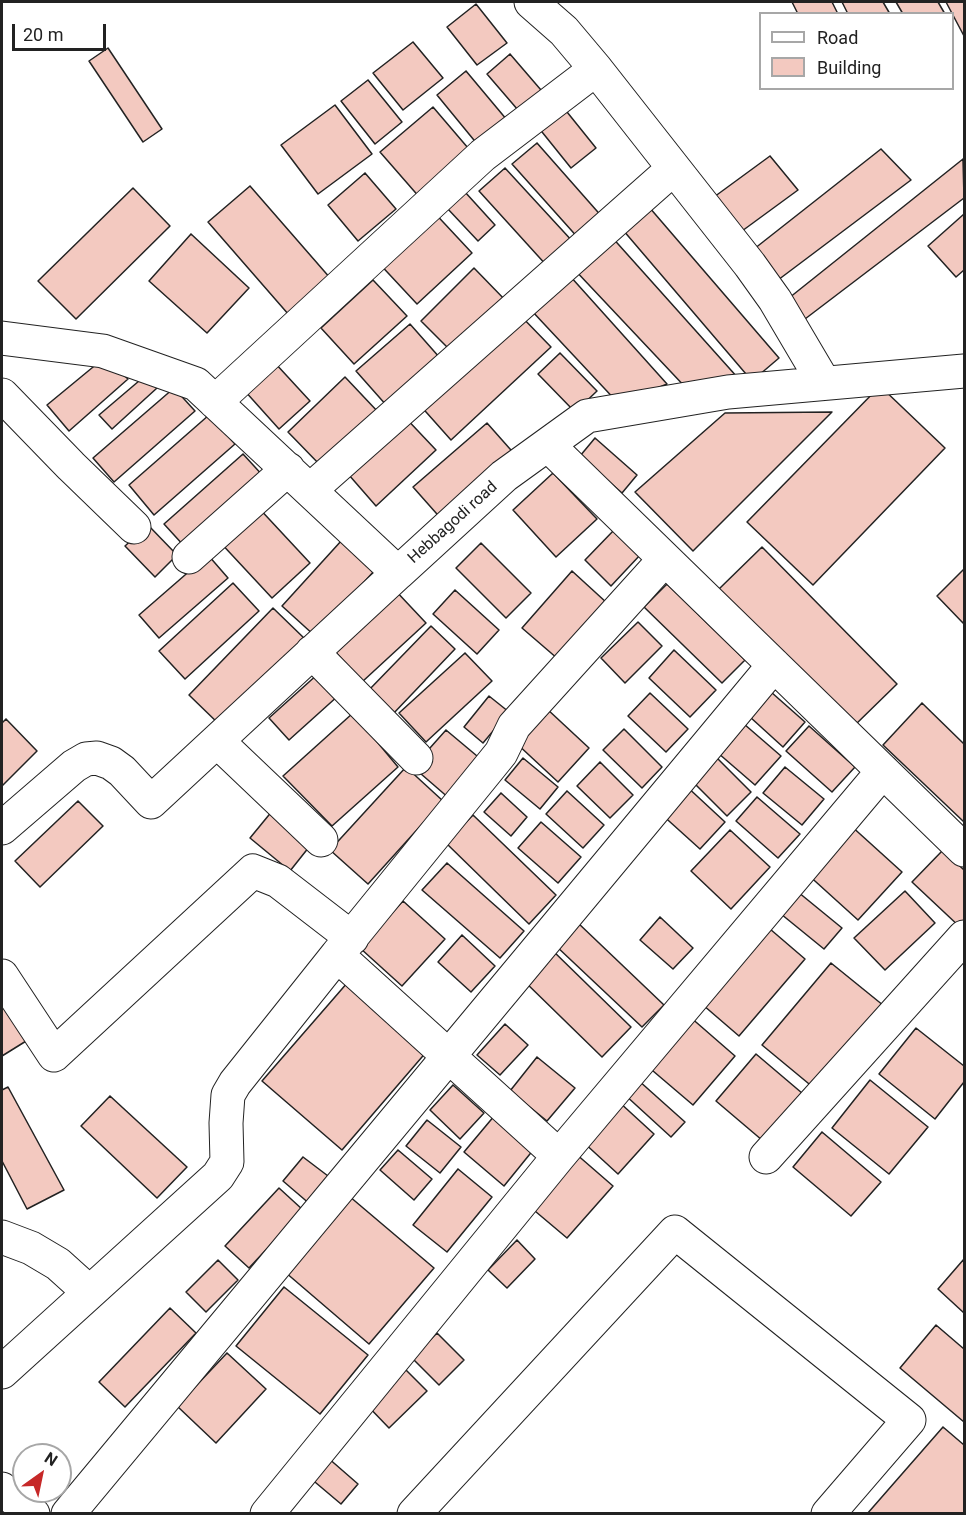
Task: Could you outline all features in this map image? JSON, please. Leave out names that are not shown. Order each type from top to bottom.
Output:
[{"type":"street","points":[[531,2],[564,31],[596,69],[750,265],[775,300],[824,383]]},
{"type":"street","points":[[215,402],[483,155],[596,69]]},
{"type":"street","points":[[189,557],[299,480],[673,169]]},
{"type":"street","name":"Hebbagodi road","points":[[2,338],[103,351],[196,384],[398,573],[504,476],[587,416],[728,392],[964,371]]},
{"type":"street","points":[[2,395],[134,527]]},
{"type":"street","points":[[548,445],[964,850]]},
{"type":"street","points":[[2,1372],[218,1176],[226,1162],[228,1095],[235,1083],[501,753],[514,726],[664,559]]},
{"type":"street","points":[[2,828],[74,766],[86,759],[98,758],[111,763],[122,771],[151,802],[398,573]]},
{"type":"street","points":[[312,652],[416,759]]},
{"type":"street","points":[[68,1514],[774,665]]},
{"type":"street","points":[[217,741],[321,840]]},
{"type":"street","points":[[267,1514],[559,1156],[883,771]]},
{"type":"street","points":[[2,976],[54,1055],[253,871],[278,881],[448,1055],[559,1156]]},
{"type":"street","points":[[766,1157],[964,937]]},
{"type":"street","points":[[414,1514],[675,1232],[909,1420],[828,1514]]},
{"type":"street","points":[[2,1237],[31,1248],[58,1264],[89,1292]]},
{"type":"street","points":[[2,1489],[33,1514]]},
{"type":"building","points":[[792,2],[832,2],[837,12],[797,12]]},
{"type":"building","points":[[842,2],[883,2],[889,12],[847,12]]},
{"type":"building","points":[[896,2],[938,2],[944,12],[902,12]]},
{"type":"building","points":[[946,2],[964,2],[964,36],[954,17],[954,12],[951,12]]},
{"type":"building","points":[[476,4],[507,43],[477,65],[447,27]]},
{"type":"building","points":[[413,42],[443,78],[403,110],[373,73]]},
{"type":"building","points":[[108,48],[162,129],[143,142],[89,61]]},
{"type":"building","points":[[510,54],[547,97],[524,117],[487,74]]},
{"type":"building","points":[[466,71],[507,120],[478,145],[437,95]]},
{"type":"building","points":[[368,80],[402,122],[375,144],[341,101]]},
{"type":"building","points":[[559,102],[596,148],[571,168],[534,122]]},
{"type":"building","points":[[335,105],[372,154],[318,194],[281,145]]},
{"type":"building","points":[[433,107],[474,155],[421,199],[380,152]]},
{"type":"building","points":[[537,143],[604,219],[580,240],[512,164]]},
{"type":"building","points":[[881,149],[911,180],[778,280],[754,249]]},
{"type":"building","points":[[770,156],[798,190],[742,231],[714,197]]},
{"type":"building","points":[[963,159],[964,198],[805,319],[789,298]]},
{"type":"building","points":[[505,168],[574,243],[548,267],[479,191]]},
{"type":"building","points":[[365,173],[396,209],[358,241],[328,205]]},
{"type":"building","points":[[250,186],[331,279],[289,315],[208,222]]},
{"type":"building","points":[[133,188],[170,226],[76,319],[38,281]]},
{"type":"building","points":[[465,192],[495,225],[478,241],[447,208]]},
{"type":"building","points":[[643,200],[779,358],[752,381],[617,223]]},
{"type":"building","points":[[430,208],[472,253],[417,304],[375,259]]},
{"type":"building","points":[[964,214],[964,270],[956,277],[928,246]]},
{"type":"building","points":[[191,234],[249,288],[207,333],[149,281]]},
{"type":"building","points":[[610,235],[738,378],[688,390],[573,268]]},
{"type":"building","points":[[474,268],[508,303],[455,355],[421,321]]},
{"type":"building","points":[[570,276],[667,384],[619,404],[531,310]]},
{"type":"building","points":[[373,280],[407,316],[354,364],[321,328]]},
{"type":"building","points":[[518,313],[551,347],[451,440],[418,403]]},
{"type":"building","points":[[410,324],[440,358],[387,406],[356,371]]},
{"type":"building","points":[[560,353],[597,391],[575,412],[538,374]]},
{"type":"building","points":[[104,358],[128,379],[69,431],[47,405]]},
{"type":"building","points":[[275,363],[310,401],[279,429],[244,390]]},
{"type":"building","points":[[146,375],[157,388],[112,429],[99,415]]},
{"type":"building","points":[[345,377],[379,413],[322,467],[288,432]]},
{"type":"building","points":[[880,386],[945,448],[813,585],[747,522]]},
{"type":"building","points":[[174,388],[195,411],[114,482],[93,458]]},
{"type":"building","points":[[832,412],[693,551],[635,492],[725,413]]},
{"type":"building","points":[[401,413],[436,450],[376,506],[342,467]]},
{"type":"building","points":[[209,415],[235,444],[154,515],[129,485]]},
{"type":"building","points":[[487,423],[518,458],[444,522],[413,487]]},
{"type":"building","points":[[595,438],[637,475],[622,493],[580,456]]},
{"type":"building","points":[[243,454],[265,478],[185,547],[164,524]]},
{"type":"building","points":[[553,473],[597,519],[556,557],[513,510]]},
{"type":"building","points":[[256,505],[310,563],[272,598],[218,540]]},
{"type":"building","points":[[148,525],[177,555],[155,577],[125,546]]},
{"type":"building","points":[[615,529],[641,554],[611,586],[585,560]]},
{"type":"building","points":[[342,540],[375,570],[315,636],[282,606]]},
{"type":"building","points":[[481,543],[531,593],[506,618],[456,568]]},
{"type":"building","points":[[762,547],[897,684],[854,726],[719,589]]},
{"type":"building","points":[[208,555],[228,578],[159,638],[139,615]]},
{"type":"building","points":[[964,569],[964,621],[963,623],[937,596]]},
{"type":"building","points":[[572,571],[607,603],[558,659],[522,628]]},
{"type":"building","points":[[233,583],[259,611],[185,679],[159,651]]},
{"type":"building","points":[[667,584],[745,660],[722,683],[644,607]]},
{"type":"building","points":[[394,589],[426,623],[362,682],[331,647]]},
{"type":"building","points":[[455,590],[499,630],[477,654],[433,614]]},
{"type":"building","points":[[273,608],[306,640],[222,727],[189,695]]},
{"type":"building","points":[[638,622],[662,646],[625,683],[601,658]]},
{"type":"building","points":[[431,626],[455,649],[392,715],[367,692]]},
{"type":"building","points":[[674,650],[716,690],[690,717],[649,678]]},
{"type":"building","points":[[465,653],[492,681],[426,742],[399,713]]},
{"type":"building","points":[[319,673],[339,695],[289,740],[269,718]]},
{"type":"building","points":[[771,692],[805,722],[783,747],[750,717]]},
{"type":"building","points":[[650,693],[688,729],[666,752],[628,716]]},
{"type":"building","points":[[489,696],[509,712],[483,743],[464,727]]},
{"type":"building","points":[[922,703],[964,744],[964,822],[883,745]]},
{"type":"building","points":[[546,708],[589,748],[558,782],[515,742]]},
{"type":"building","points":[[353,713],[398,767],[332,826],[283,776]]},
{"type":"building","points":[[6,719],[37,751],[2,786],[2,723]]},
{"type":"building","points":[[744,724],[781,756],[755,785],[718,753]]},
{"type":"building","points":[[809,726],[855,767],[832,792],[786,751]]},
{"type":"building","points":[[624,729],[662,767],[642,788],[603,750]]},
{"type":"building","points":[[446,730],[483,761],[450,799],[413,767]]},
{"type":"building","points":[[716,757],[751,792],[727,816],[692,781]]},
{"type":"building","points":[[523,758],[558,787],[540,809],[505,780]]},
{"type":"building","points":[[600,762],[633,795],[610,818],[577,786]]},
{"type":"building","points":[[406,767],[443,801],[368,884],[330,850]]},
{"type":"building","points":[[785,767],[824,799],[802,825],[763,793]]},
{"type":"building","points":[[684,784],[725,822],[700,849],[659,812]]},
{"type":"building","points":[[567,791],[604,825],[583,848],[546,814]]},
{"type":"building","points":[[501,793],[527,817],[511,836],[484,812]]},
{"type":"building","points":[[757,797],[800,834],[778,858],[736,821]]},
{"type":"building","points":[[78,801],[103,826],[40,887],[15,861]]},
{"type":"building","points":[[273,810],[313,842],[290,871],[250,838]]},
{"type":"building","points":[[473,815],[556,895],[529,924],[446,843]]},
{"type":"building","points":[[541,822],[581,857],[558,883],[518,848]]},
{"type":"building","points":[[849,824],[902,872],[858,920],[805,872]]},
{"type":"building","points":[[730,830],[770,867],[731,909],[691,871]]},
{"type":"building","points":[[943,850],[964,870],[964,924],[961,928],[912,882]]},
{"type":"building","points":[[447,863],[524,931],[500,958],[422,890]]},
{"type":"building","points":[[905,891],[935,923],[885,970],[854,938]]},
{"type":"building","points":[[798,892],[842,928],[824,949],[781,914]]},
{"type":"building","points":[[403,901],[445,939],[402,986],[360,948]]},
{"type":"building","points":[[660,917],[693,948],[673,969],[640,940]]},
{"type":"building","points":[[577,922],[664,1005],[642,1027],[555,945]]},
{"type":"building","points":[[770,929],[805,959],[739,1036],[703,1005]]},
{"type":"building","points":[[462,935],[495,966],[471,992],[438,962]]},
{"type":"building","points":[[550,948],[631,1027],[602,1057],[521,978]]},
{"type":"building","points":[[831,963],[889,1010],[820,1093],[762,1045]]},
{"type":"building","points":[[348,982],[428,1050],[342,1150],[262,1081]]},
{"type":"building","points":[[2,991],[31,1038],[2,1056]]},
{"type":"building","points":[[689,1016],[735,1056],[693,1105],[646,1065]]},
{"type":"building","points":[[505,1024],[528,1045],[500,1075],[477,1055]]},
{"type":"building","points":[[916,1028],[964,1066],[964,1082],[935,1119],[879,1074]]},
{"type":"building","points":[[756,1054],[809,1099],[769,1146],[716,1101]]},
{"type":"building","points":[[537,1057],[575,1088],[547,1121],[510,1091]]},
{"type":"building","points":[[638,1080],[685,1122],[671,1137],[624,1094]]},
{"type":"building","points":[[870,1080],[928,1127],[889,1174],[832,1128]]},
{"type":"building","points":[[453,1085],[484,1113],[460,1139],[430,1110]]},
{"type":"building","points":[[8,1087],[64,1190],[27,1209],[2,1161],[2,1090]]},
{"type":"building","points":[[110,1096],[187,1167],[157,1198],[81,1126]]},
{"type":"building","points":[[618,1101],[654,1134],[618,1174],[582,1141]]},
{"type":"building","points":[[495,1115],[534,1149],[504,1186],[464,1152]]},
{"type":"building","points":[[427,1120],[461,1147],[440,1173],[406,1146]]},
{"type":"building","points":[[822,1132],[881,1182],[851,1216],[793,1167]]},
{"type":"building","points":[[398,1150],[432,1179],[414,1200],[380,1170]]},
{"type":"building","points":[[575,1153],[613,1186],[567,1238],[529,1206]]},
{"type":"building","points":[[303,1157],[332,1179],[311,1205],[283,1181]]},
{"type":"building","points":[[458,1169],[492,1197],[447,1252],[413,1225]]},
{"type":"building","points":[[279,1188],[303,1210],[249,1268],[225,1246]]},
{"type":"building","points":[[349,1196],[434,1268],[369,1344],[285,1272]]},
{"type":"building","points":[[517,1240],[535,1259],[507,1288],[488,1270]]},
{"type":"building","points":[[964,1259],[964,1313],[938,1289]]},
{"type":"building","points":[[218,1260],[238,1280],[206,1312],[186,1292]]},
{"type":"building","points":[[284,1287],[368,1355],[320,1414],[236,1346]]},
{"type":"building","points":[[170,1308],[196,1333],[125,1407],[99,1382]]},
{"type":"building","points":[[936,1325],[964,1349],[964,1422],[900,1368]]},
{"type":"building","points":[[437,1333],[464,1360],[439,1385],[412,1358]]},
{"type":"building","points":[[227,1353],[266,1389],[216,1443],[177,1406]]},
{"type":"building","points":[[400,1364],[427,1391],[389,1428],[363,1401]]},
{"type":"building","points":[[943,1427],[964,1445],[964,1514],[867,1514]]},
{"type":"building","points":[[327,1457],[358,1484],[341,1504],[309,1477]]}]
